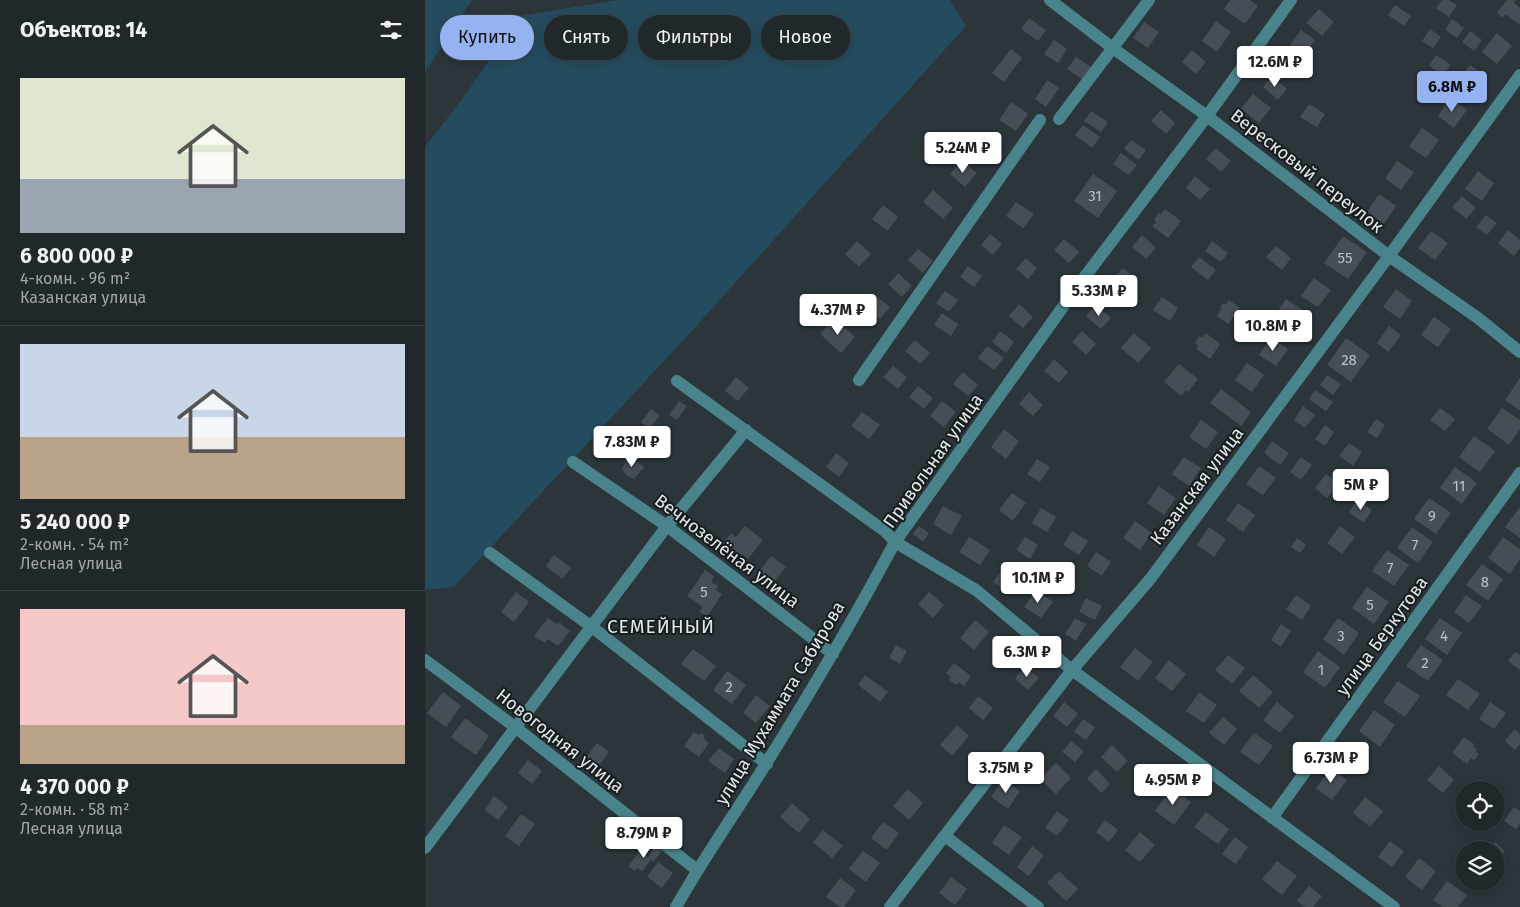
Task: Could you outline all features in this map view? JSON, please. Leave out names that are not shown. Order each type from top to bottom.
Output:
[{"type":"street","name":"Вересковый переулок","points":[[1050,0],[1207,116],[1389,256],[1478,318],[1520,352]]},
{"type":"street","points":[[1059,119],[1114,49],[1149,0]]},
{"type":"street","name":"Привольная улица","points":[[1291,0],[1207,116],[1081,283],[895,542],[976,590],[1072,670],[1394,907]]},
{"type":"street","name":"Казанская улица","points":[[890,907],[1072,670],[1151,578],[1520,75]]},
{"type":"street","points":[[859,380],[1041,120]]},
{"type":"street","points":[[677,381],[886,532],[895,542]]},
{"type":"street","points":[[425,848],[667,526],[746,430]]},
{"type":"street","name":"Вечнозелёная улица","points":[[573,462],[667,526],[833,654]]},
{"type":"street","name":"улица Беркутова","points":[[1272,818],[1520,474]]},
{"type":"street","name":"улица Мухаммата Сабирова","points":[[676,907],[697,870],[767,764],[833,654],[895,542]]},
{"type":"street","points":[[490,553],[592,626],[767,764]]},
{"type":"street","name":"Новогодняя улица","points":[[425,660],[515,727],[697,870]]},
{"type":"street","points":[[945,836],[1038,907]]},
{"type":"shaded area","points":[[425,0],[472,0],[462,15],[440,15],[440,49],[425,72]]},
{"type":"shaded area","points":[[617,0],[950,0],[966,26],[690,333],[454,587],[425,590],[425,147],[489,60],[534,60],[534,15],[526,15]]},
{"type":"building","points":[[1230,0],[1250,0],[1258,6],[1245,24],[1224,9]]},
{"type":"building","points":[[1442,0],[1449,0],[1457,5],[1449,17],[1436,8]]},
{"type":"building","points":[[1507,0],[1516,0],[1514,3],[1520,8],[1520,25],[1505,14],[1503,18],[1497,13]]},
{"type":"building","points":[[1395,5],[1411,16],[1404,26],[1388,15]]},
{"type":"building","points":[[1319,9],[1334,22],[1322,36],[1306,23]]},
{"type":"building","points":[[1029,18],[1046,30],[1038,41],[1021,29]]},
{"type":"building","points":[[1452,19],[1464,28],[1457,38],[1445,30]]},
{"type":"building","points":[[1216,21],[1231,32],[1217,52],[1202,41]]},
{"type":"building","points":[[1144,22],[1159,32],[1148,48],[1133,38]]},
{"type":"building","points":[[1430,29],[1441,37],[1433,48],[1422,41]]},
{"type":"building","points":[[1301,30],[1315,40],[1304,56],[1289,46]]},
{"type":"building","points":[[1470,31],[1482,40],[1474,51],[1462,42]]},
{"type":"building","points":[[1497,33],[1512,46],[1497,64],[1482,52]]},
{"type":"building","points":[[1054,40],[1067,49],[1058,63],[1044,54]]},
{"type":"building","points":[[1011,49],[1022,58],[1004,82],[992,73]]},
{"type":"building","points":[[1192,50],[1206,62],[1196,74],[1182,62]]},
{"type":"building","points":[[1436,55],[1451,65],[1443,75],[1429,66]]},
{"type":"building","points":[[1076,57],[1091,67],[1082,79],[1067,69]]},
{"type":"building","points":[[1470,65],[1487,77],[1474,94],[1457,82]]},
{"type":"building","points":[[1272,76],[1287,89],[1278,100],[1263,87]]},
{"type":"building","points":[[1047,80],[1059,88],[1046,107],[1035,99]]},
{"type":"building","points":[[1253,94],[1271,108],[1259,123],[1241,109]]},
{"type":"building","points":[[1450,98],[1467,110],[1454,128],[1438,116]]},
{"type":"building","points":[[1011,102],[1028,114],[1016,131],[999,120]]},
{"type":"building","points":[[1309,104],[1325,114],[1317,127],[1300,117]]},
{"type":"building","points":[[1161,110],[1175,123],[1166,134],[1151,121]]},
{"type":"building","points":[[1091,111],[1108,122],[1101,132],[1084,121]]},
{"type":"building","points":[[1083,125],[1100,137],[1092,148],[1075,135]]},
{"type":"building","points":[[1422,128],[1439,140],[1426,158],[1409,146]]},
{"type":"building","points":[[1131,140],[1146,150],[1139,160],[1124,149]]},
{"type":"building","points":[[1216,148],[1231,161],[1221,172],[1206,159]]},
{"type":"building","points":[[1121,153],[1137,165],[1129,175],[1113,164]]},
{"type":"building","points":[[962,160],[977,173],[965,187],[950,174]]},
{"type":"building","points":[[1397,161],[1414,172],[1401,190],[1385,178]]},
{"type":"building","points":[[1478,171],[1494,183],[1482,201],[1465,189]]},
{"type":"building","points":[[1093,174],[1117,191],[1098,218],[1074,201]]},
{"type":"building","points":[[1195,176],[1210,189],[1200,200],[1186,188]]},
{"type":"building","points":[[933,190],[953,208],[943,219],[923,202]]},
{"type":"building","points":[[1379,194],[1396,206],[1384,224],[1367,212]]},
{"type":"building","points":[[1462,196],[1476,208],[1466,219],[1452,207]]},
{"type":"building","points":[[1016,202],[1034,214],[1023,228],[1006,216]]},
{"type":"building","points":[[883,205],[898,217],[887,231],[872,219]]},
{"type":"building","points":[[1165,209],[1181,221],[1168,238],[1152,226],[1156,222],[1154,220],[1159,212],[1161,214]]},
{"type":"building","points":[[1486,215],[1497,223],[1487,235],[1476,227]]},
{"type":"building","points":[[1508,230],[1520,240],[1520,248],[1514,256],[1498,243]]},
{"type":"building","points":[[1431,231],[1448,243],[1435,260],[1418,248]]},
{"type":"building","points":[[990,234],[1002,244],[993,255],[981,245]]},
{"type":"building","points":[[1142,235],[1156,248],[1146,259],[1132,247]]},
{"type":"building","points":[[1343,236],[1367,252],[1348,279],[1324,263]]},
{"type":"building","points":[[1064,239],[1079,252],[1069,263],[1054,250]]},
{"type":"building","points":[[857,241],[871,254],[859,267],[845,254]]},
{"type":"building","points":[[1212,241],[1228,253],[1221,262],[1205,251]]},
{"type":"building","points":[[1276,246],[1291,258],[1282,270],[1266,257]]},
{"type":"building","points":[[918,249],[933,261],[923,273],[908,260]]},
{"type":"building","points":[[1199,257],[1216,270],[1208,280],[1191,267]]},
{"type":"building","points":[[1026,258],[1037,268],[1028,279],[1016,269]]},
{"type":"building","points":[[968,266],[982,276],[974,287],[960,277]]},
{"type":"building","points":[[1123,268],[1138,281],[1128,292],[1113,279]]},
{"type":"building","points":[[898,273],[912,286],[902,297],[888,284]]},
{"type":"building","points":[[1314,278],[1331,290],[1318,307],[1301,296]]},
{"type":"building","points":[[1396,289],[1412,301],[1400,319],[1383,307]]},
{"type":"building","points":[[945,291],[958,300],[949,312],[936,303]]},
{"type":"building","points":[[875,295],[890,307],[880,319],[866,306]]},
{"type":"building","points":[[1162,297],[1178,308],[1170,321],[1153,310]]},
{"type":"building","points":[[1286,299],[1310,315],[1291,342],[1267,326]]},
{"type":"building","points":[[1229,300],[1240,308],[1228,324],[1217,316],[1223,303],[1225,305]]},
{"type":"building","points":[[1019,304],[1033,317],[1023,328],[1009,316]]},
{"type":"building","points":[[1096,305],[1111,318],[1101,329],[1086,316]]},
{"type":"building","points":[[942,313],[958,324],[951,336],[934,325]]},
{"type":"building","points":[[1434,317],[1451,329],[1438,347],[1421,335]]},
{"type":"building","points":[[834,318],[855,337],[841,353],[820,334]]},
{"type":"building","points":[[1389,326],[1401,335],[1388,352],[1377,343]]},
{"type":"building","points":[[1000,331],[1014,342],[1006,353],[992,342]]},
{"type":"building","points":[[1082,331],[1096,344],[1086,355],[1072,342]]},
{"type":"building","points":[[1134,333],[1151,348],[1138,363],[1121,348]]},
{"type":"building","points":[[1206,333],[1220,344],[1210,359],[1196,349],[1198,345],[1195,343],[1199,336],[1202,338]]},
{"type":"building","points":[[1271,337],[1288,349],[1276,366],[1259,355]]},
{"type":"building","points":[[1346,338],[1370,355],[1351,382],[1327,365]]},
{"type":"building","points":[[915,340],[930,353],[920,364],[905,351]]},
{"type":"building","points":[[987,346],[1004,358],[994,370],[978,358]]},
{"type":"building","points":[[1054,359],[1068,372],[1059,383],[1044,371]]},
{"type":"building","points":[[1247,363],[1264,375],[1252,392],[1235,380]]},
{"type":"building","points":[[1179,364],[1198,379],[1188,392],[1186,390],[1181,396],[1164,382]]},
{"type":"building","points":[[893,366],[907,377],[898,389],[883,377]]},
{"type":"building","points":[[963,372],[978,385],[968,396],[953,384]]},
{"type":"building","points":[[1327,375],[1341,384],[1333,395],[1320,385]]},
{"type":"building","points":[[736,377],[749,388],[738,401],[725,391]]},
{"type":"building","points":[[1520,378],[1520,411],[1505,400]]},
{"type":"building","points":[[918,386],[933,398],[924,409],[909,397]]},
{"type":"building","points":[[1221,389],[1251,412],[1241,426],[1210,403]]},
{"type":"building","points":[[1315,390],[1333,402],[1326,411],[1309,399]]},
{"type":"building","points":[[1029,392],[1043,405],[1033,416],[1019,404]]},
{"type":"building","points":[[679,401],[687,406],[677,420],[669,415]]},
{"type":"building","points":[[942,401],[956,412],[944,427],[930,416]]},
{"type":"building","points":[[1303,406],[1315,415],[1305,428],[1294,420]]},
{"type":"building","points":[[1440,408],[1455,419],[1445,431],[1430,420]]},
{"type":"building","points":[[1502,408],[1520,420],[1520,429],[1509,445],[1487,429]]},
{"type":"building","points":[[651,409],[660,416],[649,429],[641,422]]},
{"type":"building","points":[[862,412],[880,425],[869,439],[851,426]]},
{"type":"building","points":[[1376,419],[1385,425],[1377,438],[1367,432]]},
{"type":"building","points":[[1201,420],[1218,432],[1206,449],[1189,437]]},
{"type":"building","points":[[1325,425],[1334,432],[1325,446],[1315,439]]},
{"type":"building","points":[[1004,429],[1019,441],[1006,459],[991,447]]},
{"type":"building","points":[[1474,436],[1495,451],[1480,472],[1459,457]]},
{"type":"building","points":[[1272,441],[1289,453],[1280,465],[1264,453]]},
{"type":"building","points":[[1349,443],[1362,452],[1353,466],[1339,456]]},
{"type":"building","points":[[836,453],[849,463],[839,477],[826,467]]},
{"type":"building","points":[[631,457],[644,467],[634,479],[626,475],[622,469]]},
{"type":"building","points":[[1184,457],[1201,468],[1189,486],[1172,474]]},
{"type":"building","points":[[1301,457],[1312,465],[1301,480],[1290,472]]},
{"type":"building","points":[[1037,459],[1050,467],[1040,482],[1027,474]]},
{"type":"building","points":[[1259,466],[1276,478],[1263,495],[1246,484]]},
{"type":"building","points":[[1455,467],[1477,483],[1462,504],[1440,488]]},
{"type":"building","points":[[1326,474],[1339,484],[1327,498],[1315,488]]},
{"type":"building","points":[[1159,486],[1176,498],[1164,515],[1147,503]]},
{"type":"building","points":[[1012,493],[1026,503],[1013,521],[999,510]]},
{"type":"building","points":[[1429,498],[1451,513],[1436,534],[1414,519]]},
{"type":"building","points":[[1357,500],[1372,510],[1364,523],[1349,512]]},
{"type":"building","points":[[1238,503],[1255,515],[1243,532],[1226,520]]},
{"type":"building","points":[[943,506],[962,516],[951,535],[933,524]]},
{"type":"building","points":[[1520,507],[1520,538],[1505,527]]},
{"type":"building","points":[[1041,508],[1056,517],[1047,532],[1032,523]]},
{"type":"building","points":[[1135,521],[1152,533],[1140,550],[1123,538]]},
{"type":"building","points":[[745,526],[763,540],[748,559],[740,553],[738,556],[734,552],[729,558],[718,550],[731,533],[736,537]]},
{"type":"building","points":[[919,526],[929,533],[923,542],[913,534]]},
{"type":"building","points":[[1340,526],[1355,537],[1342,554],[1327,543]]},
{"type":"building","points":[[1209,527],[1226,539],[1214,557],[1197,545]]},
{"type":"building","points":[[1412,527],[1433,542],[1418,563],[1397,548]]},
{"type":"building","points":[[1072,531],[1088,541],[1079,555],[1063,545]]},
{"type":"building","points":[[969,537],[990,550],[980,565],[959,552]]},
{"type":"building","points":[[1025,537],[1038,545],[1030,559],[1016,550]]},
{"type":"building","points":[[1503,537],[1520,549],[1520,559],[1510,574],[1488,558]]},
{"type":"building","points":[[1297,538],[1306,545],[1300,553],[1291,547]]},
{"type":"building","points":[[1387,550],[1409,565],[1394,586],[1372,571]]},
{"type":"building","points":[[1096,552],[1111,562],[1102,576],[1087,566]]},
{"type":"building","points":[[554,555],[571,568],[562,579],[546,566]]},
{"type":"building","points":[[771,556],[786,567],[769,588],[755,577]]},
{"type":"building","points":[[1482,564],[1503,579],[1488,601],[1466,585]]},
{"type":"building","points":[[1051,565],[1066,574],[1057,589],[1042,580]]},
{"type":"building","points":[[1003,568],[1019,579],[1009,593],[993,582]]},
{"type":"building","points":[[705,570],[714,576],[711,582],[718,586],[716,590],[722,594],[707,617],[699,612],[703,607],[687,596]]},
{"type":"building","points":[[1367,587],[1389,602],[1374,624],[1352,608]]},
{"type":"building","points":[[1036,590],[1053,602],[1041,618],[1024,607]]},
{"type":"building","points":[[516,592],[529,602],[514,622],[501,612]]},
{"type":"building","points":[[929,592],[944,605],[933,618],[918,604]]},
{"type":"building","points":[[1296,595],[1311,606],[1302,620],[1286,609]]},
{"type":"building","points":[[1466,595],[1482,606],[1469,623],[1454,612]]},
{"type":"building","points":[[1086,598],[1102,606],[1095,620],[1079,612]]},
{"type":"building","points":[[548,618],[556,624],[558,622],[570,631],[558,646],[548,639],[545,643],[534,636]]},
{"type":"building","points":[[1075,618],[1086,624],[1076,641],[1065,634]]},
{"type":"building","points":[[1338,618],[1359,633],[1344,655],[1323,639]]},
{"type":"building","points":[[1440,618],[1462,633],[1447,655],[1425,639]]},
{"type":"building","points":[[975,620],[989,632],[974,650],[960,638]]},
{"type":"building","points":[[1281,624],[1291,631],[1281,647],[1271,640]]},
{"type":"building","points":[[1002,642],[1017,654],[1006,668],[991,656]]},
{"type":"building","points":[[896,645],[907,651],[900,664],[889,658]]},
{"type":"building","points":[[1421,645],[1443,660],[1428,681],[1406,666]]},
{"type":"building","points":[[1135,648],[1153,662],[1138,681],[1120,667]]},
{"type":"building","points":[[693,649],[716,666],[704,681],[681,664]]},
{"type":"building","points":[[1318,651],[1340,667],[1325,688],[1303,672]]},
{"type":"building","points":[[1515,652],[1520,655],[1520,670],[1508,661]]},
{"type":"building","points":[[1228,655],[1245,668],[1232,684],[1215,670]]},
{"type":"building","points":[[1169,660],[1186,674],[1172,691],[1155,678]]},
{"type":"building","points":[[954,663],[971,676],[964,686],[959,682],[957,685],[949,680],[951,677],[946,673]]},
{"type":"building","points":[[1025,667],[1039,678],[1028,690],[1015,679]]},
{"type":"building","points":[[727,671],[746,685],[732,704],[713,690]]},
{"type":"building","points":[[865,675],[888,692],[880,702],[858,685]]},
{"type":"building","points":[[1253,675],[1273,692],[1259,708],[1239,691]]},
{"type":"building","points":[[1458,679],[1480,694],[1468,710],[1446,695]]},
{"type":"building","points":[[1398,681],[1420,696],[1405,717],[1383,702]]},
{"type":"building","points":[[443,692],[461,706],[446,727],[427,713]]},
{"type":"building","points":[[1199,692],[1217,705],[1204,723],[1186,711]]},
{"type":"building","points":[[756,695],[770,706],[756,723],[743,713]]},
{"type":"building","points":[[978,696],[993,708],[983,720],[969,708]]},
{"type":"building","points":[[1064,702],[1078,714],[1067,727],[1053,716]]},
{"type":"building","points":[[1277,702],[1294,716],[1280,733],[1263,720]]},
{"type":"building","points":[[1490,702],[1506,713],[1494,729],[1479,719]]},
{"type":"building","points":[[1374,710],[1395,725],[1380,747],[1359,731]]},
{"type":"building","points":[[1223,717],[1237,729],[1224,745],[1209,733]]},
{"type":"building","points":[[465,718],[489,736],[476,755],[451,737]]},
{"type":"building","points":[[1083,719],[1095,727],[1086,740],[1074,732]]},
{"type":"building","points":[[957,725],[969,736],[952,756],[940,745]]},
{"type":"building","points":[[1515,729],[1520,734],[1520,744],[1515,750],[1505,741]]},
{"type":"building","points":[[694,732],[699,735],[701,733],[705,735],[703,738],[709,743],[699,757],[684,746]]},
{"type":"building","points":[[1254,733],[1273,746],[1259,765],[1240,752]]},
{"type":"building","points":[[1464,737],[1474,744],[1476,752],[1479,754],[1474,760],[1471,758],[1467,764],[1452,753]]},
{"type":"building","points":[[1071,741],[1084,751],[1075,762],[1062,752]]},
{"type":"building","points":[[597,743],[609,752],[596,770],[584,760]]},
{"type":"building","points":[[1112,745],[1128,761],[1117,772],[1101,757]]},
{"type":"building","points":[[719,748],[734,759],[725,773],[708,761]]},
{"type":"building","points":[[1026,752],[1039,764],[1027,777],[1014,765]]},
{"type":"building","points":[[528,760],[542,771],[532,784],[518,773]]},
{"type":"building","points":[[1056,763],[1071,778],[1056,794],[1040,779]]},
{"type":"building","points":[[1439,766],[1454,780],[1443,793],[1427,780]]},
{"type":"building","points":[[1147,768],[1165,781],[1154,796],[1136,783]]},
{"type":"building","points":[[1331,768],[1347,780],[1332,800],[1316,788]]},
{"type":"building","points":[[1096,769],[1110,784],[1101,793],[1087,778]]},
{"type":"building","points":[[1003,780],[1020,791],[1008,809],[991,797]]},
{"type":"building","points":[[1172,788],[1191,802],[1174,825],[1155,811]]},
{"type":"building","points":[[908,789],[923,803],[909,820],[893,806]]},
{"type":"building","points":[[494,796],[508,807],[498,820],[485,810]]},
{"type":"building","points":[[1365,797],[1383,811],[1370,827],[1353,813]]},
{"type":"building","points":[[792,803],[810,819],[799,833],[780,817]]},
{"type":"building","points":[[1514,807],[1520,811],[1520,823],[1516,829],[1505,822]]},
{"type":"building","points":[[1057,811],[1069,820],[1057,836],[1045,828]]},
{"type":"building","points":[[1206,812],[1229,829],[1218,844],[1194,827]]},
{"type":"building","points":[[521,814],[535,824],[519,846],[505,836]]},
{"type":"building","points":[[1105,820],[1118,830],[1109,842],[1096,832]]},
{"type":"building","points":[[883,822],[899,833],[887,850],[871,838]]},
{"type":"building","points":[[1004,825],[1022,837],[1009,855],[992,843]]},
{"type":"building","points":[[823,830],[843,846],[832,858],[813,842]]},
{"type":"building","points":[[1140,832],[1155,845],[1140,862],[1125,850]]},
{"type":"building","points":[[1235,837],[1248,847],[1236,864],[1222,854]]},
{"type":"building","points":[[1390,841],[1404,851],[1392,867],[1378,857]]},
{"type":"building","points":[[655,846],[662,851],[642,871],[637,868],[635,871],[628,866],[640,851],[648,857]]},
{"type":"building","points":[[1032,846],[1044,855],[1029,876],[1017,867]]},
{"type":"building","points":[[863,851],[880,863],[866,882],[849,869]]},
{"type":"building","points":[[1419,858],[1436,871],[1422,890],[1405,877]]},
{"type":"building","points":[[1277,861],[1297,876],[1282,895],[1262,879]]},
{"type":"building","points":[[658,862],[673,873],[662,888],[647,877]]},
{"type":"building","points":[[1059,871],[1078,889],[1066,901],[1047,883]]},
{"type":"building","points":[[951,877],[967,889],[955,905],[939,893]]},
{"type":"building","points":[[840,878],[856,890],[844,907],[840,907],[826,897]]},
{"type":"building","points":[[1447,881],[1455,887],[1455,891],[1461,891],[1467,895],[1458,907],[1443,907],[1433,900]]},
{"type":"building","points":[[1309,886],[1322,896],[1313,907],[1305,907],[1297,901]]},
{"type":"district","name":"СЕМЕЙНЫЙ","points":[[661,626]]}]
